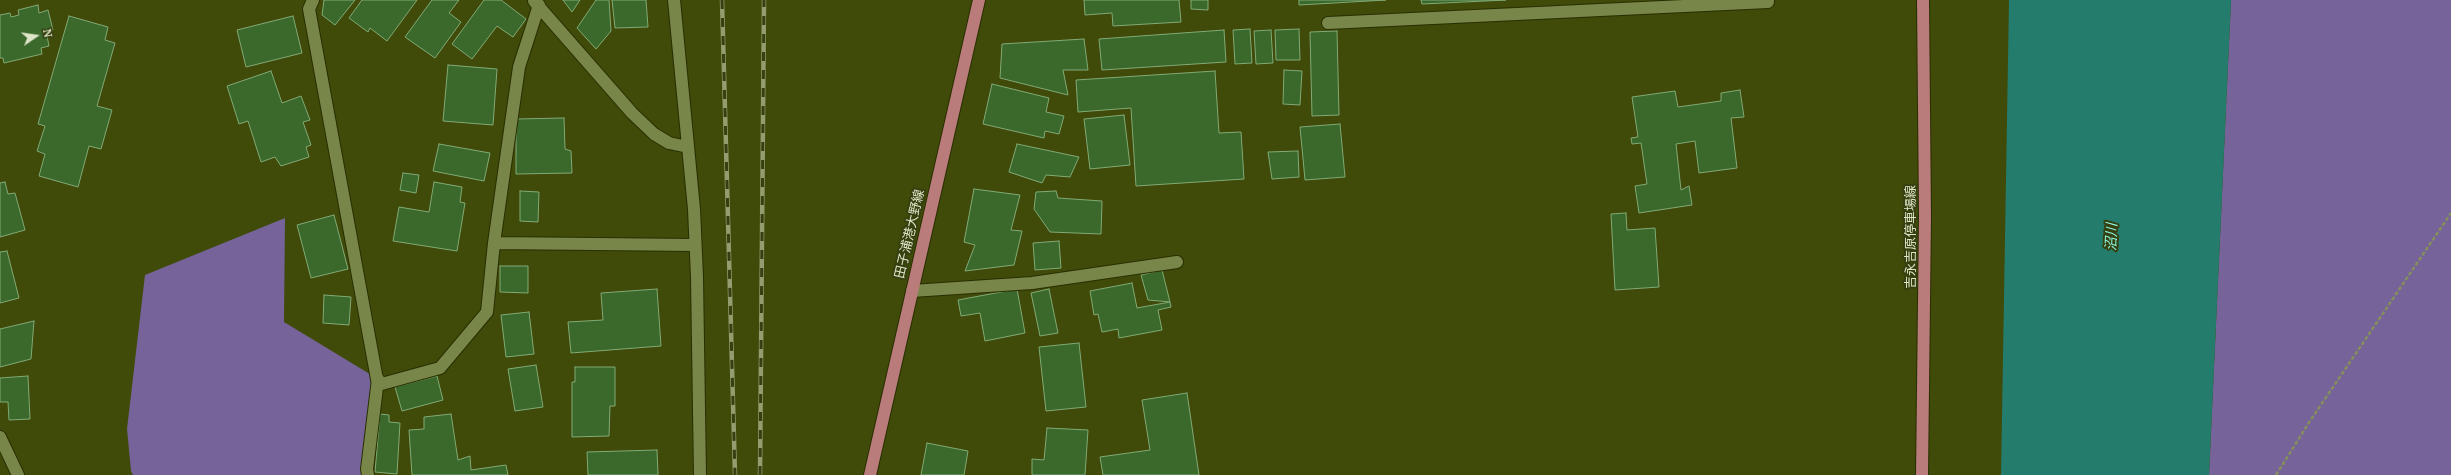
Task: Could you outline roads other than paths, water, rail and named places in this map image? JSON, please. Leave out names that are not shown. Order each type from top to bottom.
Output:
[{"type":"main road","name":"田子浦港大野線","points":[[870,475],[979,0]]},
{"type":"main road","name":"吉永吉原停車場線","points":[[1922,475],[1926,216],[1923,0]]},
{"type":"street","points":[[313,0],[309,9],[378,385],[440,368],[487,312],[494,243],[518,67],[536,2]]},
{"type":"street","points":[[674,0],[688,148],[695,245],[700,475]]},
{"type":"street","points":[[1328,23],[1768,2],[1768,0]]},
{"type":"street","points":[[536,2],[632,113],[654,134],[669,143],[688,148]]},
{"type":"street","points":[[494,243],[695,245]]},
{"type":"street","points":[[912,291],[1032,283],[1177,262]]},
{"type":"street","points":[[368,475],[367,469],[378,379]]},
{"type":"street","points":[[0,437],[18,475]]},
{"type":"water","name":"沼川","points":[[2009,0],[2231,0],[2209,475],[2001,475]]},
{"type":"railway","points":[[722,0],[735,475]]},
{"type":"railway","points":[[760,475],[764,0]]}]
